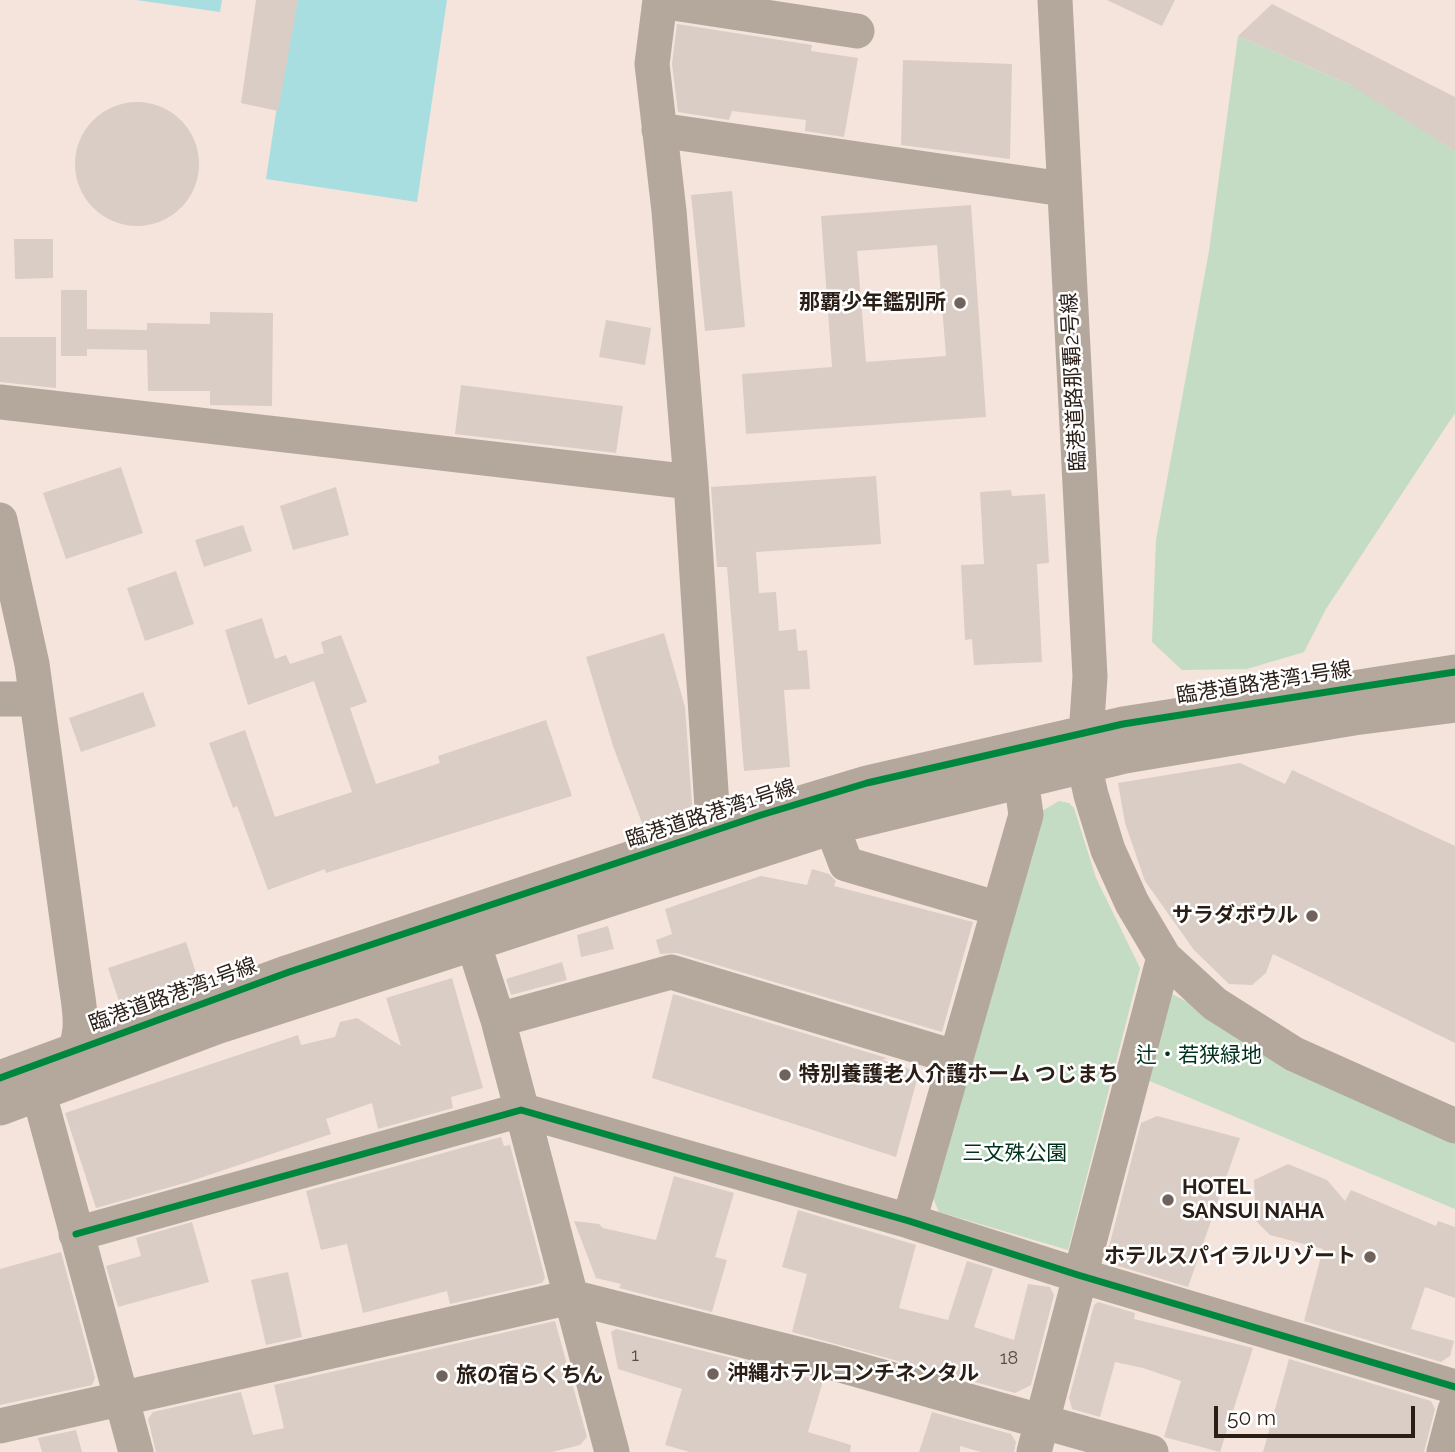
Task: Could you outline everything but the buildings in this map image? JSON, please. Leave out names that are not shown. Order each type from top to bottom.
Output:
[{"type":"street","name":"臨港道路那覇2号線","points":[[1055,0],[1090,677],[1084,748]]},
{"type":"street","points":[[723,845],[710,786],[691,482],[669,211],[652,64],[660,1],[857,31]]},
{"type":"street","points":[[659,130],[1063,189]]},
{"type":"street","points":[[0,402],[691,482]]},
{"type":"street","points":[[0,520],[32,664],[78,999],[79,1048],[38,1094],[136,1452]]},
{"type":"street","name":"臨港道路港湾1号線","points":[[0,1077],[289,972],[723,845],[832,827],[1021,779],[1084,748],[1348,686],[1455,672]]},
{"type":"street","points":[[0,699],[36,699]]},
{"type":"street","name":"臨港道路港湾1号線","points":[[0,1108],[216,1027],[473,942],[723,845],[867,783],[1084,748],[1455,705]]},
{"type":"street","points":[[1084,748],[1108,850],[1132,903],[1164,957],[1215,1004],[1294,1054],[1455,1126]]},
{"type":"street","points":[[909,1221],[954,1057],[1026,815],[1021,779]]},
{"type":"street","points":[[832,827],[846,863],[999,909]]},
{"type":"street","points":[[473,942],[498,1020],[611,1452]]},
{"type":"street","points":[[1038,1437],[1078,1275],[1164,957]]},
{"type":"street","points":[[498,1020],[671,972],[954,1057]]},
{"type":"street","points":[[76,1234],[521,1110],[909,1221],[1078,1275],[1455,1387]]},
{"type":"street","points":[[0,1426],[121,1396],[571,1297],[833,1363],[1038,1437],[1151,1452]]},
{"type":"street","points":[[1444,1452],[1455,1410]]},
{"type":"green space","points":[[1238,36],[1358,88],[1455,151],[1455,413],[1326,609],[1304,652],[1247,669],[1182,670],[1152,642],[1156,540],[1209,251]]},
{"type":"green space","name":"三文殊公園","points":[[1059,801],[1069,803],[1074,808],[1096,878],[1140,968],[1068,1250],[939,1212],[927,1184],[1042,811]]},
{"type":"green space","name":"辻・若狭緑地","points":[[1168,992],[1381,1101],[1455,1135],[1455,1209],[1145,1079]]},
{"type":"water","points":[[136,0],[222,0],[220,12]]},
{"type":"water","points":[[293,0],[447,0],[417,202],[266,179]]},
{"type":"cycle path","points":[[0,1078],[289,972],[761,815],[867,783],[1123,724],[1455,672]]},
{"type":"cycle path","points":[[76,1234],[521,1110],[909,1221],[1078,1275],[1455,1387]]},
{"type":"place","name":"那覇少年鑑別所","points":[[960,303]]},
{"type":"place","name":"サラダボウル","points":[[1312,916]]},
{"type":"place","name":"特別養護老人介護ホーム つじまち","points":[[785,1075]]},
{"type":"place","name":"HOTEL SANSUI NAHA","points":[[1168,1200]]},
{"type":"place","name":"ホテルスパイラルリゾート","points":[[1370,1257]]},
{"type":"place","name":"沖縄ホテルコンチネンタル","points":[[713,1374]]},
{"type":"place","name":"旅の宿らくちん","points":[[442,1376]]}]
